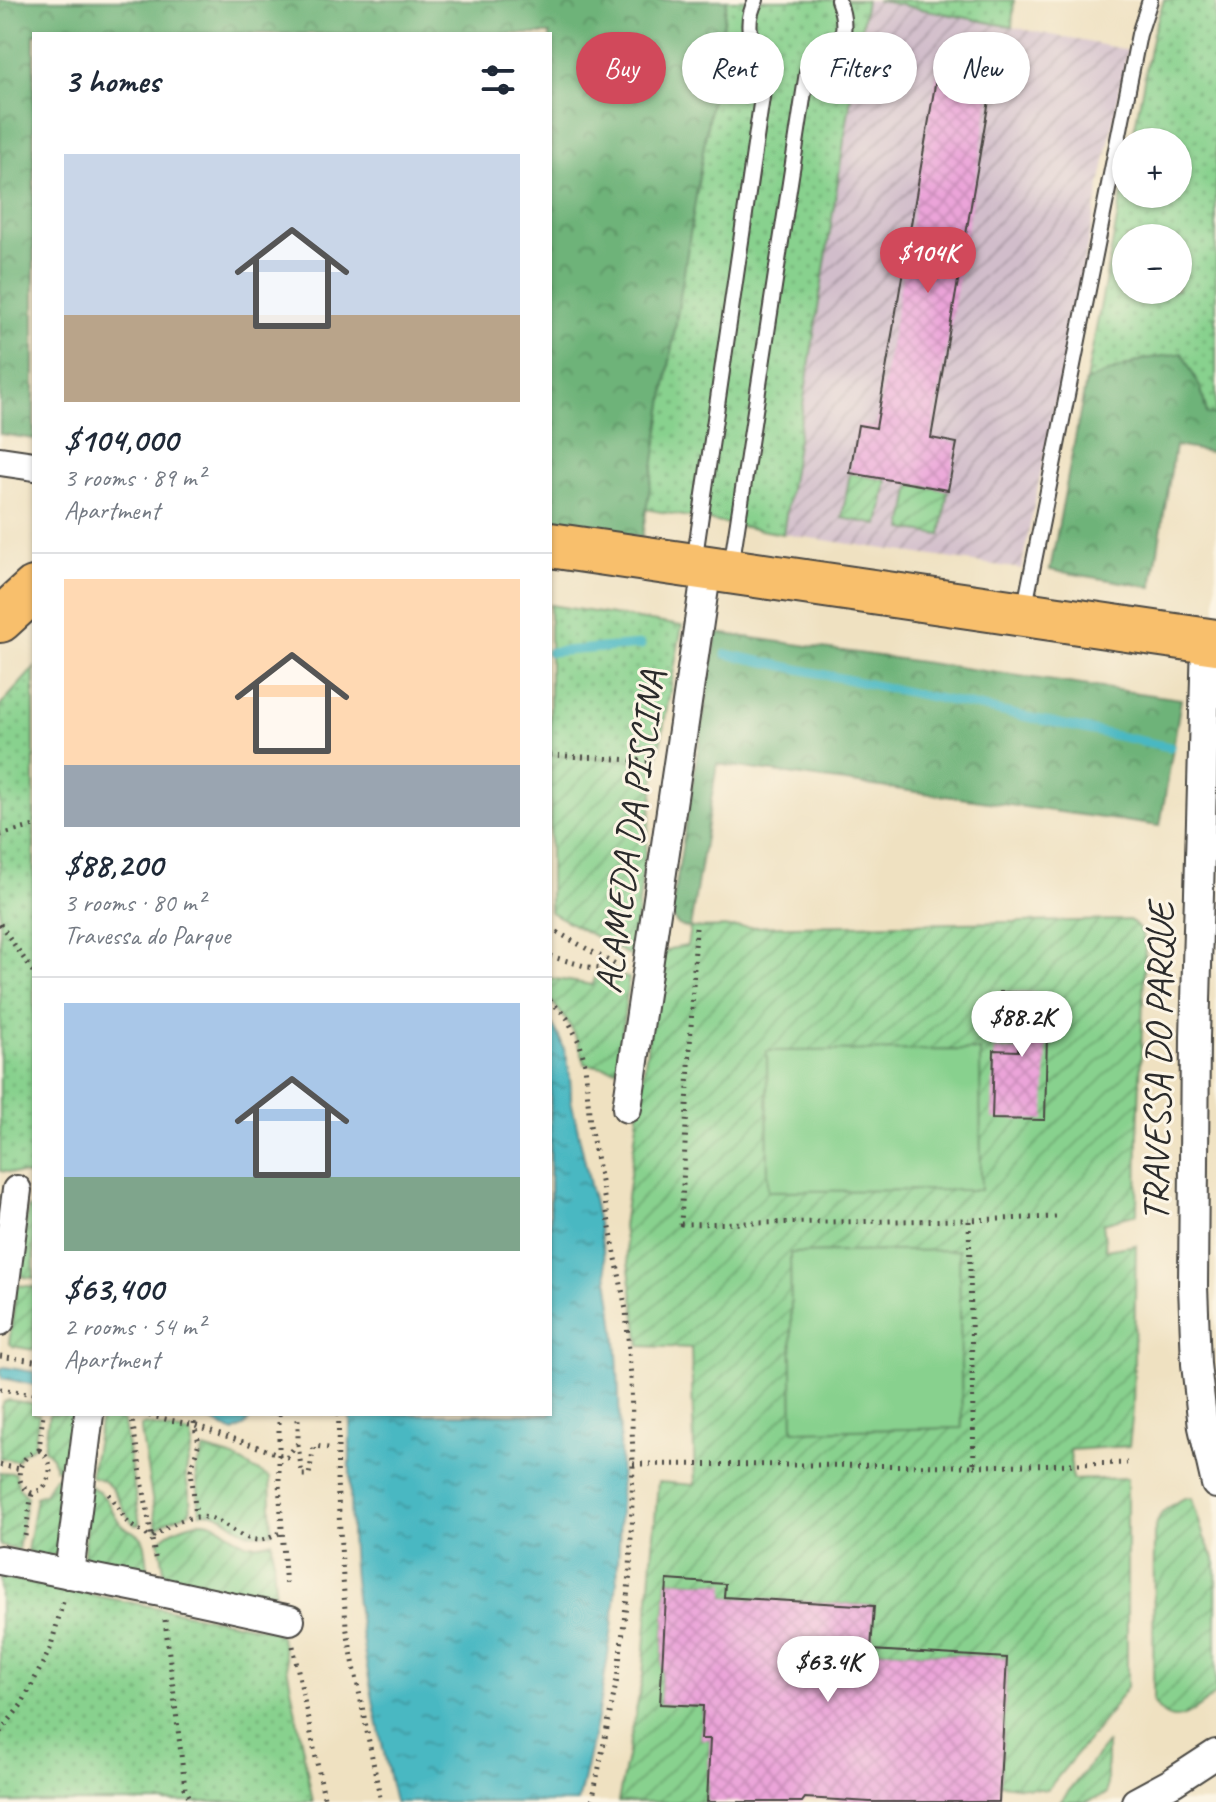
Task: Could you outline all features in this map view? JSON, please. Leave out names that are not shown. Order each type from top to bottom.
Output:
[{"type":"main road","points":[[552,545],[1211,641]]},
{"type":"main road","points":[[0,620],[32,591]]},
{"type":"street","points":[[0,461],[32,466]]},
{"type":"street","name":"ALAMEDA DA PISCINA","points":[[627,1108],[710,568]]},
{"type":"street","name":"TRAVESSA DO PARQUE","points":[[1211,641],[1195,1037],[1193,1286],[1196,1364],[1203,1427],[1216,1484]]},
{"type":"street","points":[[0,1321],[17,1190]]},
{"type":"street","points":[[69,1574],[89,1416]]},
{"type":"street","points":[[10,1562],[290,1620]]},
{"type":"street","points":[[1136,1802],[1216,1754]]},
{"type":"lane","points":[[710,568],[767,63],[752,42],[749,26],[750,11],[756,0]]},
{"type":"lane","points":[[710,568],[807,72],[831,59],[840,46],[844,15],[838,0]]},
{"type":"lane","points":[[1024,614],[1139,34],[1150,0]]},
{"type":"path","points":[[552,755],[678,764]]},
{"type":"path","points":[[0,835],[32,827]]},
{"type":"path","points":[[0,924],[32,970]]},
{"type":"path","points":[[696,928],[681,1224],[1056,1217]]},
{"type":"path","points":[[552,929],[628,972],[588,967],[552,957]]},
{"type":"path","points":[[552,1002],[567,1018],[580,1044],[590,1125],[626,1310],[631,1378],[633,1464],[630,1573],[612,1707],[592,1802]]},
{"type":"path","points":[[969,1220],[974,1466]]},
{"type":"path","points":[[0,1356],[32,1361]]},
{"type":"path","points":[[0,1389],[32,1394]]},
{"type":"path","points":[[39,1450],[43,1416]]},
{"type":"path","points":[[131,1416],[161,1592],[185,1788],[192,1802]]},
{"type":"path","points":[[151,1416],[194,1425],[287,1457],[298,1443]]},
{"type":"path","points":[[195,1416],[199,1442],[191,1470],[196,1516]]},
{"type":"path","points":[[299,1416],[302,1475],[309,1475],[314,1446],[329,1448]]},
{"type":"path","points":[[339,1416],[337,1481],[346,1626],[381,1802]]},
{"type":"path","points":[[39,1450],[48,1458],[51,1473],[43,1489],[32,1493],[21,1484],[20,1469],[26,1456],[39,1450]]},
{"type":"path","points":[[633,1464],[974,1466],[1127,1463]]},
{"type":"path","points":[[0,1465],[20,1469]]},
{"type":"path","points":[[103,1487],[128,1523],[151,1538]]},
{"type":"path","points":[[10,1562],[32,1493]]},
{"type":"path","points":[[151,1538],[165,1528],[196,1516],[212,1517],[247,1538],[258,1540],[282,1532]]},
{"type":"path","points":[[0,1732],[22,1704],[50,1649],[69,1574]]},
{"type":"shaded area","points":[[866,0],[876,0],[1128,50],[1021,569],[783,534],[850,104],[917,104],[917,32],[861,32]]},
{"type":"green space","points":[[0,0],[727,0],[722,32],[682,32],[682,104],[711,104],[642,537],[552,522],[552,32],[32,32],[32,439],[0,434]]},
{"type":"green space","points":[[727,0],[866,0],[861,32],[800,32],[800,104],[850,104],[783,534],[645,509],[710,104],[784,104],[784,32],[722,32]]},
{"type":"green space","points":[[876,0],[1014,0],[1012,27]]},
{"type":"green space","points":[[1164,0],[1216,0],[1216,416],[1207,414],[1201,389],[1145,359],[1086,381],[1112,246],[1112,304],[1192,304],[1192,224],[1116,224],[1119,208],[1192,208],[1192,128],[1135,128],[1153,33]]},
{"type":"green space","points":[[1182,353],[1201,389],[1207,414],[1216,416],[1216,453],[1175,446],[1152,587],[1050,570],[1086,381],[1145,359]]},
{"type":"green space","points":[[850,473],[887,480],[879,525],[842,518]]},
{"type":"green space","points":[[911,484],[948,490],[941,535],[903,529]]},
{"type":"green space","points":[[552,605],[682,626],[657,762],[552,755]]},
{"type":"green space","points":[[717,633],[1181,699],[1160,826],[717,764],[690,928],[678,925],[672,909]]},
{"type":"green space","points":[[32,670],[32,1176],[0,1171],[0,706]]},
{"type":"green space","points":[[552,755],[657,762],[632,957],[552,913]]},
{"type":"green space","points":[[1129,920],[1141,931],[1145,946],[1137,1214],[1103,1223],[1106,1250],[1136,1245],[1133,1410],[1129,1446],[1070,1450],[1072,1480],[1127,1478],[1127,1687],[1106,1718],[1047,1790],[1000,1784],[1007,1658],[871,1650],[873,1606],[724,1597],[724,1584],[667,1580],[660,1703],[703,1706],[701,1739],[710,1739],[707,1802],[618,1802],[643,1675],[658,1482],[695,1485],[691,1348],[640,1346],[623,1227],[661,954],[687,946],[690,928]]},
{"type":"green space","points":[[596,973],[629,978],[617,1069],[585,1064],[572,1030],[552,1002],[552,978],[593,985]]},
{"type":"green space","points":[[980,1050],[981,1190],[768,1191],[767,1051]]},
{"type":"green space","points":[[32,1207],[32,1278],[24,1277],[19,1272],[28,1208]]},
{"type":"green space","points":[[959,1250],[962,1428],[793,1431],[790,1253]]},
{"type":"green space","points":[[17,1285],[32,1287],[32,1350],[9,1343]]},
{"type":"green space","points":[[4,1402],[32,1404],[32,1416],[39,1416],[34,1446],[22,1453],[17,1461],[0,1458]]},
{"type":"green space","points":[[49,1416],[77,1416],[69,1470],[55,1469],[52,1457],[44,1449]]},
{"type":"green space","points":[[101,1417],[124,1423],[140,1525],[129,1519],[107,1484],[90,1476]]},
{"type":"green space","points":[[145,1424],[191,1434],[192,1439],[186,1473],[190,1512],[165,1522],[157,1529],[141,1431],[141,1426]]},
{"type":"green space","points":[[204,1449],[234,1458],[270,1478],[272,1532],[249,1532],[219,1515],[200,1513],[196,1468]]},
{"type":"green space","points":[[0,1472],[15,1473],[19,1488],[27,1496],[18,1550],[0,1546]]},
{"type":"green space","points":[[55,1477],[68,1483],[56,1554],[50,1556],[27,1552],[36,1497],[44,1494]]},
{"type":"green space","points":[[89,1486],[105,1498],[122,1525],[141,1537],[146,1549],[149,1579],[83,1565]]},
{"type":"green space","points":[[1185,1498],[1192,1499],[1216,1563],[1216,1694],[1191,1712],[1175,1718],[1160,1711],[1153,1701],[1154,1534],[1164,1512]]},
{"type":"green space","points":[[201,1521],[220,1526],[250,1544],[272,1541],[273,1599],[268,1603],[166,1581],[159,1541],[173,1530]]},
{"type":"green space","points":[[0,1577],[271,1630],[279,1635],[313,1802],[0,1802]]},
{"type":"green space","points":[[1107,1743],[1107,1794],[1085,1802],[1060,1802]]},
{"type":"water","points":[[552,1025],[567,1059],[571,1100],[605,1260],[618,1362],[620,1477],[614,1609],[597,1720],[578,1802],[395,1802],[361,1635],[351,1517],[350,1416],[552,1416]]},
{"type":"water","points":[[0,1369],[32,1372],[32,1385],[2,1378]]},
{"type":"water","points":[[249,1416],[250,1419],[234,1432],[204,1418]]},
{"type":"building","points":[[933,96],[933,104],[988,104],[931,438],[957,443],[948,490],[850,473],[858,425],[876,428]]},
{"type":"building","points":[[1000,992],[1048,993],[1045,1120],[992,1119],[994,1050],[1018,1051],[1019,1027],[999,1026]]},
{"type":"building","points":[[667,1580],[725,1584],[724,1597],[874,1606],[871,1650],[1007,1658],[999,1802],[870,1802],[805,1798],[802,1802],[707,1802],[710,1739],[701,1739],[703,1706],[660,1704]]},
{"type":"waterway","points":[[552,652],[641,645]]},
{"type":"waterway","points":[[726,654],[1170,747]]}]
